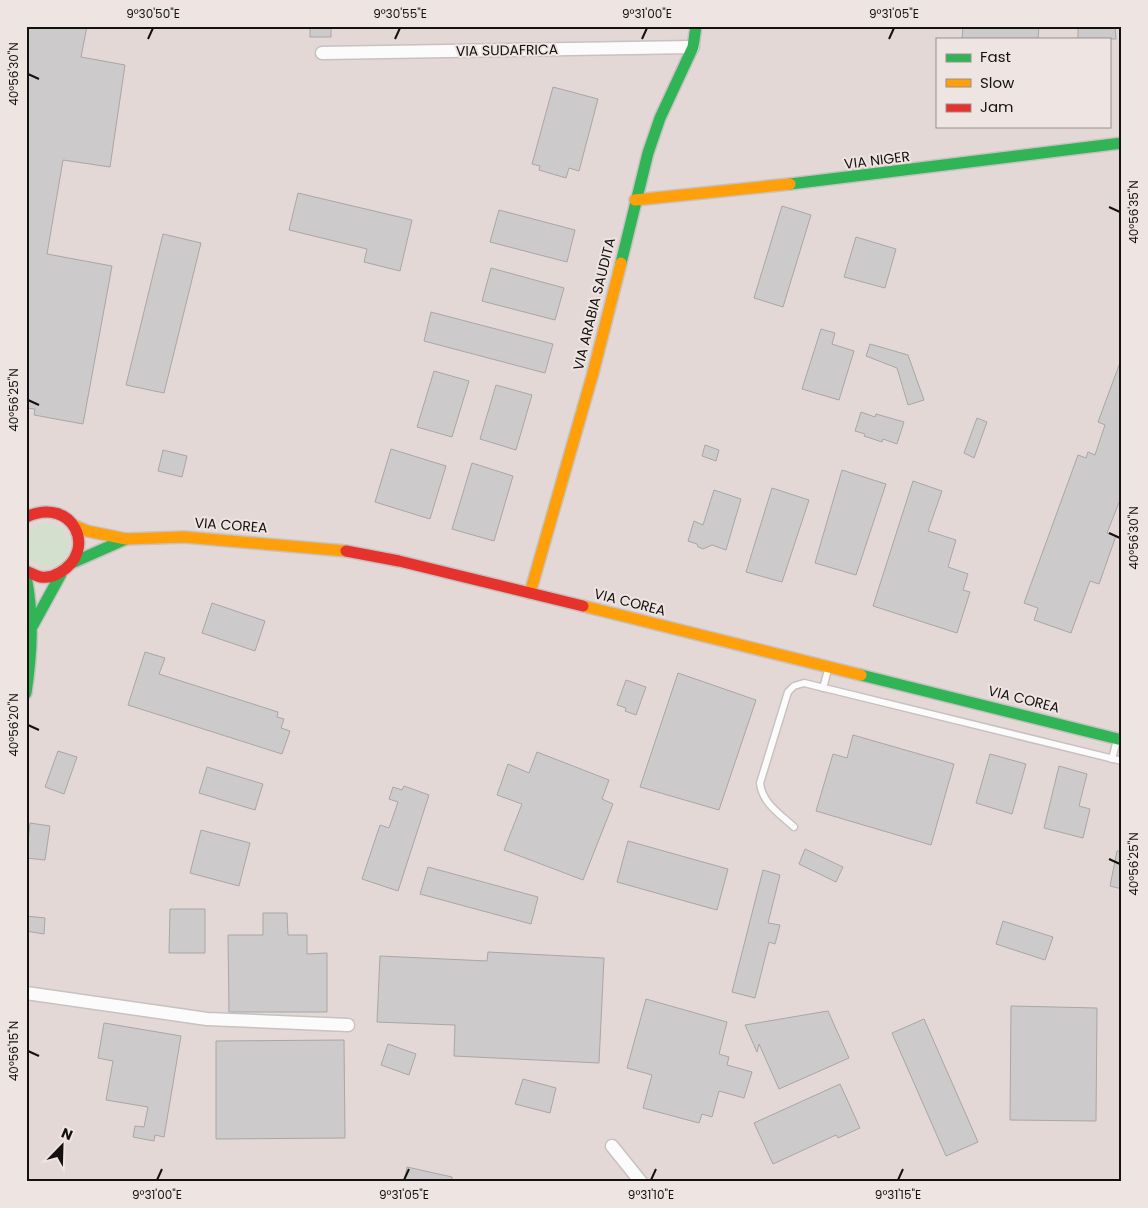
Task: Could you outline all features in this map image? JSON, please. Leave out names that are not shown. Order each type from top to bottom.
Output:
[{"type":"street","name":"VIA ARABIA SAUDITA","points":[[530,593],[593,373],[648,153],[660,118],[693,47],[696,26]]},
{"type":"street","name":"VIA SUDAFRICA","points":[[322,53],[693,47]]},
{"type":"street","name":"VIA NIGER","points":[[635,200],[833,180],[1122,143]]},
{"type":"street","points":[[26,517],[35,512],[47,511],[63,516],[73,525],[87,531],[126,539]]},
{"type":"street","points":[[73,525],[79,542],[74,562]]},
{"type":"street","name":"VIA COREA","points":[[126,539],[184,537],[356,552],[828,666],[1033,728],[1119,739]]},
{"type":"street","points":[[32,626],[61,574],[74,562],[126,539]]},
{"type":"street","points":[[26,571],[42,578],[61,574]]},
{"type":"street","points":[[26,576],[32,606],[32,651],[26,693]]},
{"type":"street","points":[[26,993],[207,1019],[348,1025]]},
{"type":"street","points":[[612,1146],[641,1182]]},
{"type":"lane","points":[[823,688],[828,666]]},
{"type":"lane","points":[[794,828],[767,802],[761,793],[760,783],[788,692],[794,686],[804,683],[1033,728],[1112,759],[1122,761]]},
{"type":"lane","points":[[1112,759],[1119,739]]},
{"type":"shaded area","points":[[26,26],[1122,26],[1122,1182],[26,1182]]},
{"type":"green space","points":[[51,523],[63,529],[68,536],[68,554],[63,561],[56,566],[43,567],[31,561],[26,554],[25,541],[31,529],[38,524]]},
{"type":"building","points":[[26,26],[87,26],[81,57],[125,65],[110,167],[63,160],[47,254],[112,266],[83,424],[34,415],[35,409],[26,408]]},
{"type":"building","points":[[310,26],[331,26],[331,37],[310,37]]},
{"type":"building","points":[[963,26],[1039,26],[1038,38],[962,38]]},
{"type":"building","points":[[1078,26],[1115,26],[1116,39],[1078,38]]},
{"type":"building","points":[[553,87],[598,99],[579,171],[569,168],[566,178],[539,170],[540,166],[532,164]]},
{"type":"building","points":[[298,193],[412,220],[400,271],[364,262],[367,249],[289,230]]},
{"type":"building","points":[[782,206],[811,215],[783,307],[754,298]]},
{"type":"building","points":[[499,210],[575,230],[567,262],[490,242]]},
{"type":"building","points":[[163,234],[201,243],[164,393],[126,385]]},
{"type":"building","points":[[856,237],[896,249],[885,288],[844,277]]},
{"type":"building","points":[[491,268],[564,288],[555,320],[482,301]]},
{"type":"building","points":[[431,312],[553,344],[545,373],[424,341]]},
{"type":"building","points":[[821,329],[835,333],[832,344],[854,351],[839,400],[802,389]]},
{"type":"building","points":[[870,344],[908,355],[924,400],[908,405],[897,368],[866,356]]},
{"type":"building","points":[[1121,360],[1122,495],[1107,533],[1116,536],[1099,584],[1090,581],[1071,633],[1034,620],[1038,608],[1024,603],[1078,455],[1086,458],[1088,452],[1095,455],[1105,425],[1098,422]]},
{"type":"building","points":[[434,371],[469,381],[452,437],[417,427]]},
{"type":"building","points":[[496,385],[532,395],[516,450],[480,439]]},
{"type":"building","points":[[861,412],[875,417],[876,414],[904,422],[897,444],[883,439],[882,442],[855,431]]},
{"type":"building","points":[[977,418],[987,422],[974,458],[964,453]]},
{"type":"building","points":[[705,445],[719,450],[716,461],[702,456]]},
{"type":"building","points":[[391,449],[446,466],[430,519],[375,502]]},
{"type":"building","points":[[163,450],[187,456],[182,477],[158,471]]},
{"type":"building","points":[[472,463],[513,476],[494,541],[452,529]]},
{"type":"building","points":[[842,470],[886,484],[856,575],[815,563]]},
{"type":"building","points":[[913,481],[942,491],[928,531],[956,540],[948,567],[968,574],[963,590],[970,592],[957,633],[873,606]]},
{"type":"building","points":[[772,488],[809,500],[782,582],[746,572]]},
{"type":"building","points":[[714,490],[741,499],[726,550],[712,545],[703,549],[698,547],[697,544],[688,541],[694,521],[703,525]]},
{"type":"building","points":[[212,603],[265,621],[255,651],[202,633]]},
{"type":"building","points":[[145,652],[165,658],[159,674],[278,712],[277,717],[284,719],[281,728],[290,731],[282,754],[128,705]]},
{"type":"building","points":[[678,673],[756,700],[719,810],[640,787]]},
{"type":"building","points":[[626,680],[646,687],[636,715],[625,711],[626,708],[617,705]]},
{"type":"building","points":[[853,735],[954,764],[931,845],[816,811],[833,754],[847,758]]},
{"type":"building","points":[[58,751],[77,757],[64,794],[45,787]]},
{"type":"building","points":[[537,752],[609,780],[602,799],[613,804],[583,880],[504,850],[522,804],[497,795],[508,764],[529,773]]},
{"type":"building","points":[[990,754],[1026,764],[1012,814],[976,803]]},
{"type":"building","points":[[1059,766],[1087,774],[1079,806],[1090,809],[1083,838],[1044,828]]},
{"type":"building","points":[[207,767],[263,784],[255,810],[199,793]]},
{"type":"building","points":[[404,786],[429,795],[398,891],[362,879],[380,825],[389,828],[398,802],[389,799],[393,787],[402,790]]},
{"type":"building","points":[[30,823],[50,826],[45,860],[26,858]]},
{"type":"building","points":[[201,830],[250,843],[239,886],[190,873]]},
{"type":"building","points":[[628,841],[728,869],[717,910],[617,882]]},
{"type":"building","points":[[805,849],[843,867],[836,882],[799,864]]},
{"type":"building","points":[[1117,851],[1122,851],[1122,889],[1110,886]]},
{"type":"building","points":[[428,867],[538,897],[531,924],[420,894]]},
{"type":"building","points":[[763,870],[780,875],[768,923],[780,925],[775,944],[769,942],[755,998],[732,992]]},
{"type":"building","points":[[170,909],[205,909],[205,953],[169,953]]},
{"type":"building","points":[[263,913],[287,913],[288,935],[307,935],[307,954],[327,953],[327,1012],[229,1012],[228,935],[263,935]]},
{"type":"building","points":[[26,916],[45,918],[44,934],[26,931]]},
{"type":"building","points":[[1003,921],[1053,937],[1045,960],[996,944]]},
{"type":"building","points":[[488,952],[604,958],[599,1063],[454,1056],[455,1025],[377,1022],[380,956],[487,961]]},
{"type":"building","points":[[646,999],[727,1022],[719,1054],[729,1057],[727,1065],[752,1072],[744,1098],[719,1091],[712,1117],[702,1114],[699,1123],[643,1108],[652,1075],[627,1068]]},
{"type":"building","points":[[1011,1006],[1097,1008],[1096,1121],[1010,1120]]},
{"type":"building","points":[[828,1011],[849,1058],[779,1089],[759,1044],[757,1052],[745,1025]]},
{"type":"building","points":[[924,1019],[978,1142],[946,1156],[892,1033]]},
{"type":"building","points":[[104,1023],[181,1036],[164,1137],[155,1135],[154,1141],[133,1137],[135,1126],[144,1127],[148,1107],[106,1100],[113,1061],[98,1058]]},
{"type":"building","points":[[344,1040],[345,1138],[216,1139],[216,1041]]},
{"type":"building","points":[[388,1044],[416,1054],[409,1075],[381,1065]]},
{"type":"building","points":[[523,1079],[556,1088],[550,1113],[515,1104]]},
{"type":"building","points":[[840,1084],[860,1128],[838,1138],[836,1135],[773,1164],[754,1123]]},
{"type":"building","points":[[407,1167],[452,1177],[452,1182],[404,1182]]},
{"type":"traffic: fast","points":[[621,263],[648,153],[660,118],[693,47],[696,26]]},
{"type":"traffic: fast","points":[[790,184],[1122,143]]},
{"type":"traffic: fast","points":[[74,562],[126,539]]},
{"type":"traffic: fast","points":[[33,625],[61,574]]},
{"type":"traffic: fast","points":[[26,576],[29,591],[31,634],[26,693]]},
{"type":"traffic: fast","points":[[861,675],[1122,740]]},
{"type":"traffic: slow","points":[[635,200],[790,184]]},
{"type":"traffic: slow","points":[[530,593],[593,373],[621,263]]},
{"type":"traffic: slow","points":[[73,525],[87,531],[126,539],[184,537],[346,551]]},
{"type":"traffic: slow","points":[[583,606],[861,675]]},
{"type":"traffic: jam","points":[[26,517],[43,512],[57,513],[68,519],[75,528],[79,540],[77,552],[71,563],[59,573],[43,577],[26,571]]},
{"type":"traffic: jam","points":[[346,551],[399,561],[583,606]]}]
